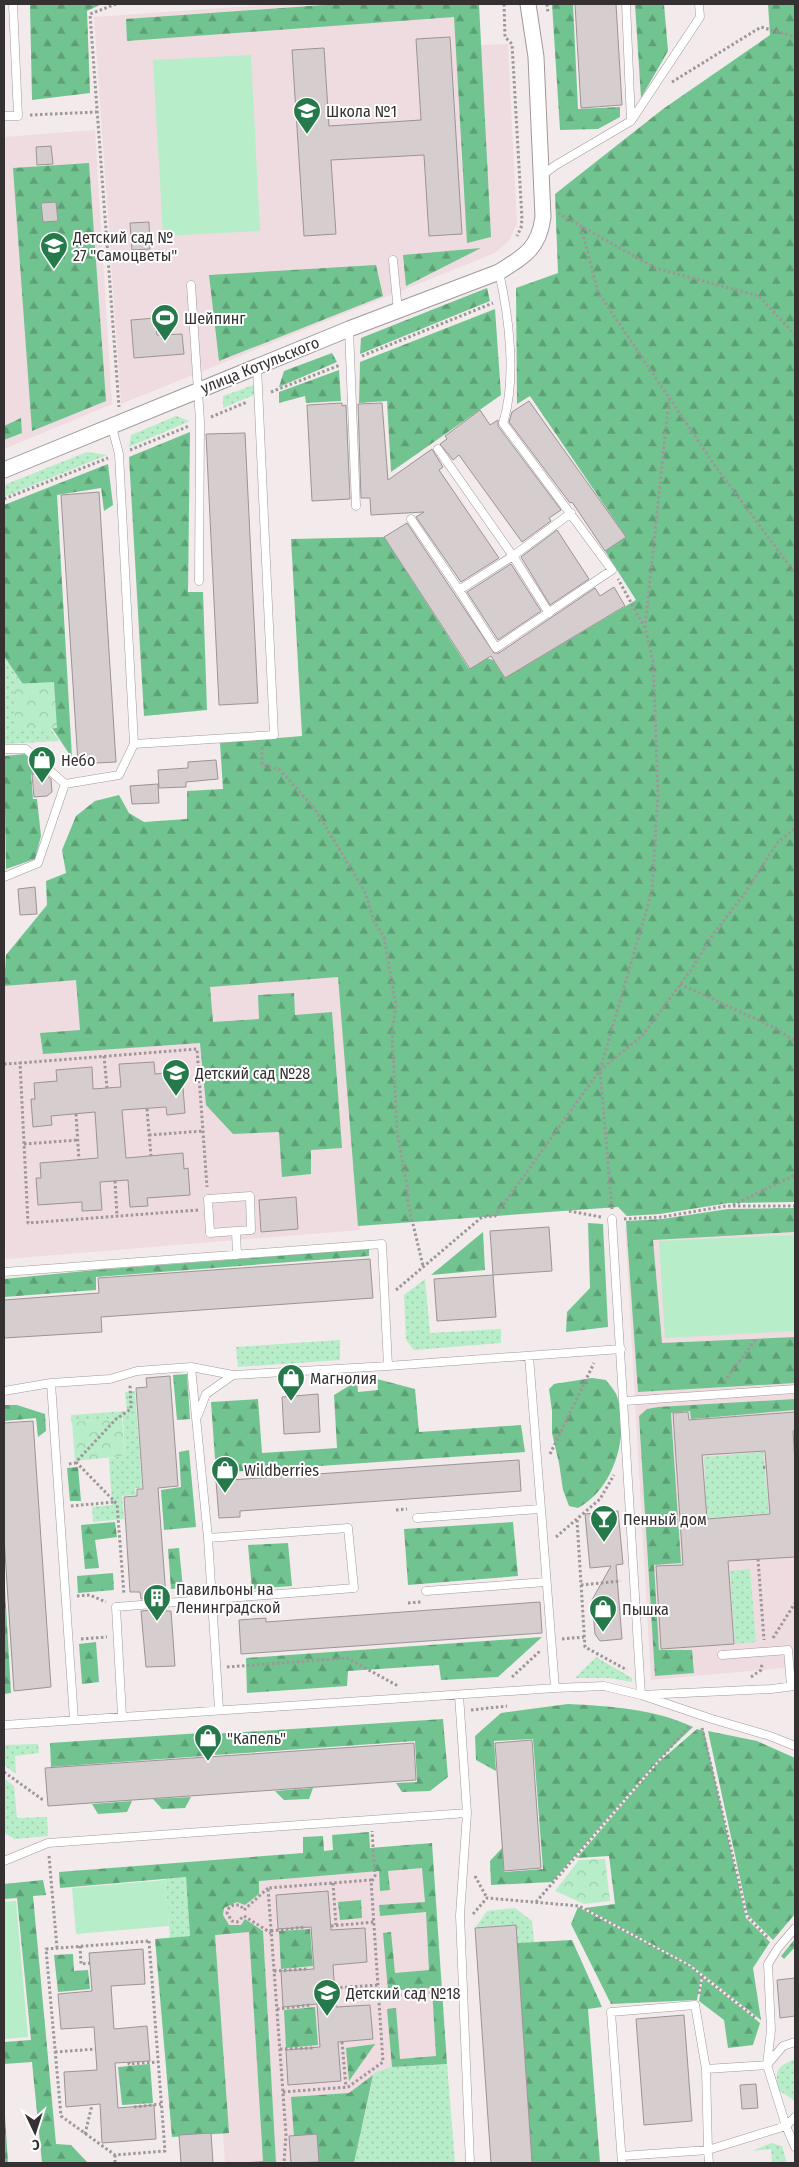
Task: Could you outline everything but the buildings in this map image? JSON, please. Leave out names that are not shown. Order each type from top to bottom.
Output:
[{"type":"street","name":"улица Котульского","points":[[4,470],[116,426],[198,390],[349,329],[499,272],[532,248],[540,234],[542,199],[536,56],[528,4]]},
{"type":"lane","points":[[4,116],[18,116],[13,4]]},
{"type":"lane","points":[[626,4],[631,121]]},
{"type":"lane","points":[[541,176],[556,165],[631,121],[700,17],[700,4]]},
{"type":"lane","points":[[393,260],[398,311]]},
{"type":"lane","points":[[411,519],[496,648],[612,570],[502,423],[509,405],[510,347],[508,313],[499,272]]},
{"type":"lane","points":[[191,285],[200,421],[199,581]]},
{"type":"lane","points":[[349,329],[356,506]]},
{"type":"lane","points":[[134,744],[274,735],[257,366]]},
{"type":"lane","points":[[65,784],[119,776],[134,744],[116,426]]},
{"type":"lane","points":[[438,449],[513,556],[549,613]]},
{"type":"lane","points":[[459,590],[513,556],[571,514]]},
{"type":"lane","points":[[4,749],[26,749],[65,784]]},
{"type":"lane","points":[[4,877],[38,863],[65,784]]},
{"type":"lane","points":[[250,1196],[252,1230],[210,1234],[208,1209],[208,1199],[250,1196]]},
{"type":"lane","points":[[612,1219],[641,1695]]},
{"type":"lane","points":[[236,1231],[237,1255]]},
{"type":"lane","points":[[4,1272],[382,1244],[388,1366]]},
{"type":"lane","points":[[4,1391],[51,1383],[110,1379],[137,1371],[192,1367],[233,1375],[621,1349]]},
{"type":"lane","points":[[529,1356],[555,1688]]},
{"type":"lane","points":[[192,1367],[213,1599],[219,1710]]},
{"type":"lane","points":[[196,1419],[206,1394],[233,1375]]},
{"type":"lane","points":[[51,1383],[74,1720]]},
{"type":"lane","points":[[624,1401],[795,1389]]},
{"type":"lane","points":[[417,1518],[540,1509]]},
{"type":"lane","points":[[122,1716],[116,1607],[354,1588],[348,1528],[208,1538]]},
{"type":"lane","points":[[426,1591],[546,1582]]},
{"type":"lane","points":[[641,1695],[793,1686],[788,1650],[722,1655]]},
{"type":"lane","points":[[4,1725],[604,1686],[641,1695],[770,1736],[795,1746]]},
{"type":"lane","points":[[459,1695],[467,1813],[461,1928],[470,2163]]},
{"type":"lane","points":[[4,1861],[48,1843],[467,1813]]},
{"type":"lane","points":[[795,1928],[778,1948],[768,1964],[771,2030],[767,2065],[786,2126],[795,2147]]},
{"type":"lane","points":[[709,2163],[708,2150],[706,2070],[695,2005],[611,2012],[622,2160],[708,2150],[786,2126],[795,2117]]},
{"type":"lane","points":[[706,2070],[767,2065],[783,2046],[795,2042]]},
{"type":"path","points":[[116,4],[90,14],[116,426]]},
{"type":"path","points":[[504,4],[505,37],[512,44],[522,219],[521,228],[514,241]]},
{"type":"path","points":[[669,84],[761,28],[795,37]]},
{"type":"path","points":[[18,116],[97,112]]},
{"type":"path","points":[[542,199],[552,209],[581,227],[656,268],[759,296],[795,335]]},
{"type":"path","points":[[581,227],[598,292],[713,464],[795,574]]},
{"type":"path","points":[[645,628],[669,398]]},
{"type":"path","points":[[612,570],[645,628],[653,662],[658,794],[652,891],[600,1070],[612,1219]]},
{"type":"path","points":[[261,736],[262,765],[280,770],[315,809],[365,892],[374,921],[384,938],[396,1006],[392,1031],[396,1131],[408,1203],[424,1267]]},
{"type":"path","points":[[384,1300],[482,1218],[495,1216],[600,1070],[642,1036],[714,933],[745,894],[777,843],[795,828]]},
{"type":"path","points":[[680,984],[771,1026],[795,1041]]},
{"type":"path","points":[[4,1064],[197,1049],[208,1199]]},
{"type":"path","points":[[104,1056],[107,1088]]},
{"type":"path","points":[[20,1063],[28,1223],[208,1209]]},
{"type":"path","points":[[147,1109],[150,1156]]},
{"type":"path","points":[[76,1114],[79,1160]]},
{"type":"path","points":[[149,1135],[203,1131]]},
{"type":"path","points":[[24,1144],[78,1140]]},
{"type":"path","points":[[730,1206],[795,1175]]},
{"type":"path","points":[[115,1181],[118,1216]]},
{"type":"path","points":[[569,1211],[612,1219],[662,1217],[730,1206],[795,1206]]},
{"type":"path","points":[[715,1395],[756,1338]]},
{"type":"path","points":[[538,1480],[600,1351]]},
{"type":"path","points":[[56,1465],[76,1462],[116,1419],[131,1409],[130,1384],[138,1383]]},
{"type":"path","points":[[543,1547],[600,1500],[627,1453]]},
{"type":"path","points":[[76,1462],[117,1504],[125,1606]]},
{"type":"path","points":[[60,1507],[115,1502]]},
{"type":"path","points":[[577,1520],[585,1647],[640,1678]]},
{"type":"path","points":[[727,1691],[761,1670],[765,1651],[758,1559]]},
{"type":"path","points":[[581,1585],[634,1580]]},
{"type":"path","points":[[66,1597],[90,1595],[116,1607]]},
{"type":"path","points":[[765,1651],[795,1603]]},
{"type":"path","points":[[69,1640],[118,1636]]},
{"type":"path","points":[[510,1679],[551,1640],[584,1637]]},
{"type":"path","points":[[217,1668],[347,1658],[418,1697]]},
{"type":"path","points":[[460,1711],[516,1705]]},
{"type":"path","points":[[536,1902],[699,1715]]},
{"type":"path","points":[[699,1715],[747,1916],[778,1948]]},
{"type":"path","points":[[4,1772],[43,1800]]},
{"type":"path","points":[[283,2092],[346,2087],[383,2062],[371,1882],[375,1876],[371,1820]]},
{"type":"path","points":[[48,1843],[57,1948]]},
{"type":"path","points":[[305,1927],[271,1932],[244,1916],[238,1922],[232,1922],[226,1913],[232,1905],[240,1905],[244,1910],[268,1888],[371,1882]]},
{"type":"path","points":[[333,1883],[336,1925]]},
{"type":"path","points":[[268,1888],[286,2134],[284,2163]]},
{"type":"path","points":[[461,1928],[487,1898],[578,1906],[690,1966],[771,2030]]},
{"type":"path","points":[[331,1926],[374,1922]]},
{"type":"path","points":[[149,1941],[165,2151],[115,2156],[60,2116],[46,1949],[80,1946],[149,1941]]},
{"type":"path","points":[[80,1946],[82,1964],[90,1963]]},
{"type":"path","points":[[274,1971],[308,1969]]},
{"type":"path","points":[[335,1988],[378,1985]]},
{"type":"path","points":[[379,1997],[437,1992]]},
{"type":"path","points":[[277,2009],[310,2005]]},
{"type":"path","points":[[342,2042],[346,2087]]},
{"type":"path","points":[[280,2049],[314,2048]]},
{"type":"path","points":[[55,2052],[96,2049]]},
{"type":"path","points":[[129,2062],[129,2064],[158,2062]]},
{"type":"path","points":[[134,2107],[161,2104]]},
{"type":"path","points":[[85,2134],[92,2105]]},
{"type":"path","points":[[115,2156],[115,2163]]},
{"type":"shaded area","name":"Школа №1","points":[[277,4],[478,4],[481,45],[508,44],[517,224],[509,241],[495,253],[121,404],[94,17]]},
{"type":"shaded area","name":"Детский сад № 27 \"Самоцветы\"","points":[[95,130],[112,404],[4,449],[4,137]]},
{"type":"shaded area","name":"Детский сад №28","points":[[335,943],[360,1230],[6,1259],[4,1217],[4,972]]},
{"type":"shaded area","points":[[795,1217],[795,1667],[651,1680],[625,1227]]},
{"type":"shaded area","name":"Детский сад №18","points":[[426,1856],[450,2163],[225,2163],[205,1870]]},
{"type":"green space","points":[[30,4],[102,4],[87,11],[90,93],[32,100]]},
{"type":"green space","points":[[338,4],[479,4],[491,237],[467,243],[454,17],[127,41],[126,19]]},
{"type":"green space","points":[[552,4],[573,4],[578,109],[620,107],[620,117],[598,129],[560,130]]},
{"type":"green space","points":[[635,4],[664,4],[668,51],[641,98]]},
{"type":"green space","points":[[768,4],[795,4],[795,1202],[729,1203],[660,1214],[627,1216],[618,1207],[358,1226],[338,977],[210,987],[213,1022],[259,1019],[258,995],[294,993],[295,1015],[332,1012],[342,1148],[311,1150],[311,1174],[282,1177],[279,1132],[233,1134],[206,1105],[200,1043],[43,1054],[40,1033],[80,1030],[76,980],[4,986],[6,955],[47,905],[46,881],[66,873],[62,850],[76,816],[95,801],[119,795],[129,813],[144,822],[187,819],[187,791],[223,789],[220,743],[302,736],[291,539],[384,537],[469,669],[487,658],[493,660],[505,678],[636,600],[605,551],[626,537],[530,396],[517,404],[516,288],[558,273],[555,194],[663,109],[770,35]]},
{"type":"green space","points":[[251,55],[260,231],[163,236],[153,60]]},
{"type":"green space","name":"Детский сад № 27 \"Самоцветы\"","points":[[89,163],[106,401],[32,431],[13,168]]},
{"type":"green space","points":[[481,248],[406,286],[403,255]]},
{"type":"green space","points":[[376,265],[383,296],[219,361],[209,275]]},
{"type":"green space","points":[[487,288],[490,301],[360,354],[361,338]]},
{"type":"green space","points":[[495,309],[501,395],[391,472],[387,401],[359,403],[360,362]]},
{"type":"green space","points":[[332,353],[337,362],[279,387],[284,371]]},
{"type":"green space","points":[[339,370],[341,401],[306,403],[305,396],[279,403],[279,392]]},
{"type":"green space","points":[[254,385],[254,395],[223,408],[223,396]]},
{"type":"green space","points":[[176,416],[190,421],[129,447],[131,435]]},
{"type":"green space","points":[[21,418],[22,433],[4,440],[4,426]]},
{"type":"green space","points":[[190,432],[188,592],[203,592],[207,710],[144,716],[129,457]]},
{"type":"green space","points":[[87,452],[107,455],[4,497],[4,485]]},
{"type":"green space","points":[[108,464],[113,505],[104,511],[101,488],[57,495],[72,758],[4,656],[4,505]]},
{"type":"green space","points":[[4,656],[59,741],[4,744]]},
{"type":"green space","points":[[54,682],[57,728],[16,732],[13,684]]},
{"type":"green space","points":[[25,754],[43,772],[31,774],[33,799],[37,799],[41,836],[35,859],[6,869],[4,756]]},
{"type":"green space","points":[[795,1208],[795,1232],[653,1240],[662,1343],[795,1337],[795,1383],[638,1392],[626,1221],[662,1219],[728,1209]]},
{"type":"green space","points":[[588,1223],[603,1224],[608,1327],[566,1332],[567,1312],[590,1288]]},
{"type":"green space","points":[[483,1232],[485,1270],[431,1275]]},
{"type":"green space","points":[[795,1235],[795,1331],[665,1338],[659,1241]]},
{"type":"green space","points":[[369,1249],[369,1256],[96,1277],[96,1290],[4,1297],[4,1279],[95,1270]]},
{"type":"green space","points":[[425,1279],[430,1333],[501,1329],[501,1343],[414,1350],[406,1340],[404,1295]]},
{"type":"green space","points":[[340,1340],[340,1360],[238,1367],[236,1347]]},
{"type":"green space","points":[[187,1374],[190,1419],[177,1420],[173,1375]]},
{"type":"green space","points":[[592,1378],[606,1380],[617,1396],[621,1411],[620,1444],[610,1474],[601,1488],[591,1499],[578,1508],[569,1506],[563,1490],[552,1433],[549,1389],[554,1384]]},
{"type":"green space","points":[[377,1379],[415,1389],[419,1432],[521,1425],[525,1452],[216,1473],[211,1402],[258,1399],[262,1453],[337,1448],[334,1395],[357,1381],[358,1392],[378,1390]]},
{"type":"green space","points":[[135,1391],[142,1488],[135,1488],[136,1495],[122,1496],[124,1519],[93,1522],[92,1507],[112,1505],[109,1458],[125,1456],[123,1418],[71,1422],[71,1415],[127,1411],[125,1392]]},
{"type":"green space","points":[[795,1399],[795,1410],[691,1419],[690,1411],[671,1413],[681,1563],[654,1565],[659,1650],[692,1650],[694,1673],[655,1676],[639,1416],[647,1409],[658,1407]]},
{"type":"green space","points":[[4,1405],[17,1405],[45,1414],[46,1431],[38,1437],[36,1418],[4,1421]]},
{"type":"green space","points":[[122,1418],[125,1456],[75,1461],[72,1422]]},
{"type":"green space","points":[[189,1450],[196,1527],[164,1530],[161,1490],[181,1487],[179,1452]]},
{"type":"green space","points":[[763,1452],[769,1513],[707,1518],[704,1457]]},
{"type":"green space","points":[[78,1467],[81,1501],[70,1501],[67,1468]]},
{"type":"green space","points":[[115,1522],[117,1537],[95,1540],[99,1568],[85,1569],[81,1525]]},
{"type":"green space","points":[[513,1522],[518,1576],[408,1585],[404,1529]]},
{"type":"green space","points":[[288,1543],[292,1586],[252,1589],[248,1545]]},
{"type":"green space","points":[[179,1548],[183,1588],[171,1589],[168,1549]]},
{"type":"green space","points":[[750,1569],[756,1642],[735,1644],[730,1571]]},
{"type":"green space","points":[[4,1572],[11,1693],[4,1694]]},
{"type":"green space","points":[[113,1573],[114,1590],[78,1593],[77,1576]]},
{"type":"green space","points":[[542,1637],[498,1677],[441,1680],[439,1665],[348,1671],[347,1686],[247,1693],[246,1658]]},
{"type":"green space","points":[[96,1642],[99,1682],[82,1684],[79,1644]]},
{"type":"green space","points":[[596,1657],[632,1678],[632,1682],[609,1678],[575,1678]]},
{"type":"green space","points":[[568,1704],[616,1707],[648,1712],[693,1727],[658,1760],[552,1882],[491,1885],[490,1861],[502,1848],[504,1872],[543,1869],[533,1739],[494,1741],[496,1771],[476,1760],[475,1736],[501,1713]]},
{"type":"green space","points":[[443,1719],[448,1777],[430,1791],[402,1792],[396,1783],[417,1782],[415,1741],[215,1755],[214,1734]]},
{"type":"green space","points":[[697,1729],[704,1731],[746,1918],[770,1942],[753,1968],[761,2020],[691,1965],[585,1908],[615,1904],[609,1856],[577,1858],[660,1761]]},
{"type":"green space","points":[[708,1731],[757,1741],[795,1758],[795,1914],[773,1940],[748,1915]]},
{"type":"green space","points":[[201,1733],[203,1756],[51,1767],[50,1743]]},
{"type":"green space","points":[[38,1744],[39,1753],[15,1756],[16,1774],[4,1765],[4,1745]]},
{"type":"green space","points":[[4,1778],[14,1786],[17,1818],[47,1817],[48,1836],[15,1839],[4,1833]]},
{"type":"green space","points":[[313,1788],[309,1799],[284,1800],[275,1791]]},
{"type":"green space","points":[[191,1797],[185,1808],[162,1809],[153,1799]]},
{"type":"green space","points":[[132,1801],[127,1812],[98,1814],[92,1804]]},
{"type":"green space","points":[[369,1832],[370,1848],[432,1843],[447,2064],[392,2067],[387,2009],[396,2008],[400,2059],[436,2056],[432,1988],[388,1991],[383,1933],[391,1932],[395,1973],[429,1970],[426,1912],[380,1916],[379,1905],[425,1902],[422,1868],[388,1871],[390,1890],[380,1891],[379,1871],[259,1881],[259,1894],[245,1905],[237,1902],[224,1908],[223,1915],[229,1925],[241,1925],[245,1919],[263,1931],[276,2163],[236,2163],[263,2161],[249,1932],[215,1935],[229,2133],[172,2137],[155,1939],[190,1936],[186,1877],[60,1888],[59,1872],[303,1853],[303,1837],[323,1836],[324,1851],[333,1850],[332,1835]]},
{"type":"green space","points":[[605,1859],[610,1901],[584,1904],[555,1891],[579,1860]]},
{"type":"green space","points":[[186,1877],[190,1936],[170,1938],[165,1879]]},
{"type":"green space","points":[[43,1880],[46,1895],[33,1896],[56,2144],[71,2145],[88,2163],[42,2163],[32,2062],[4,2064],[4,2042],[31,2040],[17,1898],[4,1899],[4,1884]]},
{"type":"green space","points":[[165,1880],[169,1926],[76,1934],[72,1888]]},
{"type":"green space","points":[[361,1900],[362,1918],[340,1920],[338,1902]]},
{"type":"green space","points":[[16,1901],[28,2037],[4,2039],[4,1902]]},
{"type":"green space","points":[[578,1907],[689,1966],[701,1976],[697,2000],[611,2004],[571,1924]]},
{"type":"green space","points":[[515,1908],[532,1921],[534,1942],[517,1943],[516,1925],[476,1927],[487,1911]]},
{"type":"green space","points":[[310,1929],[313,1966],[281,1969],[279,1931]]},
{"type":"green space","points":[[795,1939],[795,1947],[784,1959],[781,1956]]},
{"type":"green space","points":[[572,1940],[602,2007],[588,2009],[600,2163],[532,2163],[517,1943]]},
{"type":"green space","points":[[73,1954],[74,1971],[88,1970],[90,1989],[58,1992],[54,1955]]},
{"type":"green space","points":[[703,1978],[760,2023],[753,2045],[728,2048],[724,2020],[699,2001]]},
{"type":"green space","points":[[315,2007],[318,2045],[286,2048],[284,2010]]},
{"type":"green space","points":[[375,2044],[349,2081],[346,2048]]},
{"type":"green space","points":[[795,2059],[795,2101],[777,2089],[777,2073],[781,2067]]},
{"type":"green space","points":[[150,2064],[153,2103],[122,2105],[118,2067]]},
{"type":"green space","points":[[447,2064],[455,2163],[354,2163],[374,2073],[392,2067]]},
{"type":"green space","points":[[373,2075],[354,2163],[316,2163],[315,2136],[294,2137],[291,2097],[349,2093]]},
{"type":"green space","points":[[4,2100],[8,2163],[4,2163]]},
{"type":"green space","points":[[771,2143],[782,2146],[787,2163],[772,2163],[771,2149],[752,2151]]},
{"type":"place","name":"Школа №1","points":[[307,135]]},
{"type":"place","name":"Детский сад № 27 \"Самоцветы\"","points":[[54,270]]},
{"type":"place","name":"Шейпинг","points":[[165,342]]},
{"type":"place","name":"Небо","points":[[42,784]]},
{"type":"place","name":"Детский сад №28","points":[[176,1097]]},
{"type":"place","name":"Магнолия","points":[[291,1402]]},
{"type":"place","name":"Wildberries","points":[[225,1494]]},
{"type":"place","name":"Пенный дом","points":[[604,1543]]},
{"type":"place","name":"Павильоны на Ленинградской","points":[[157,1622]]},
{"type":"place","name":"Пышка","points":[[603,1633]]},
{"type":"place","name":"\"Капель\"","points":[[208,1762]]},
{"type":"place","name":"Детский сад №18","points":[[327,2017]]}]
